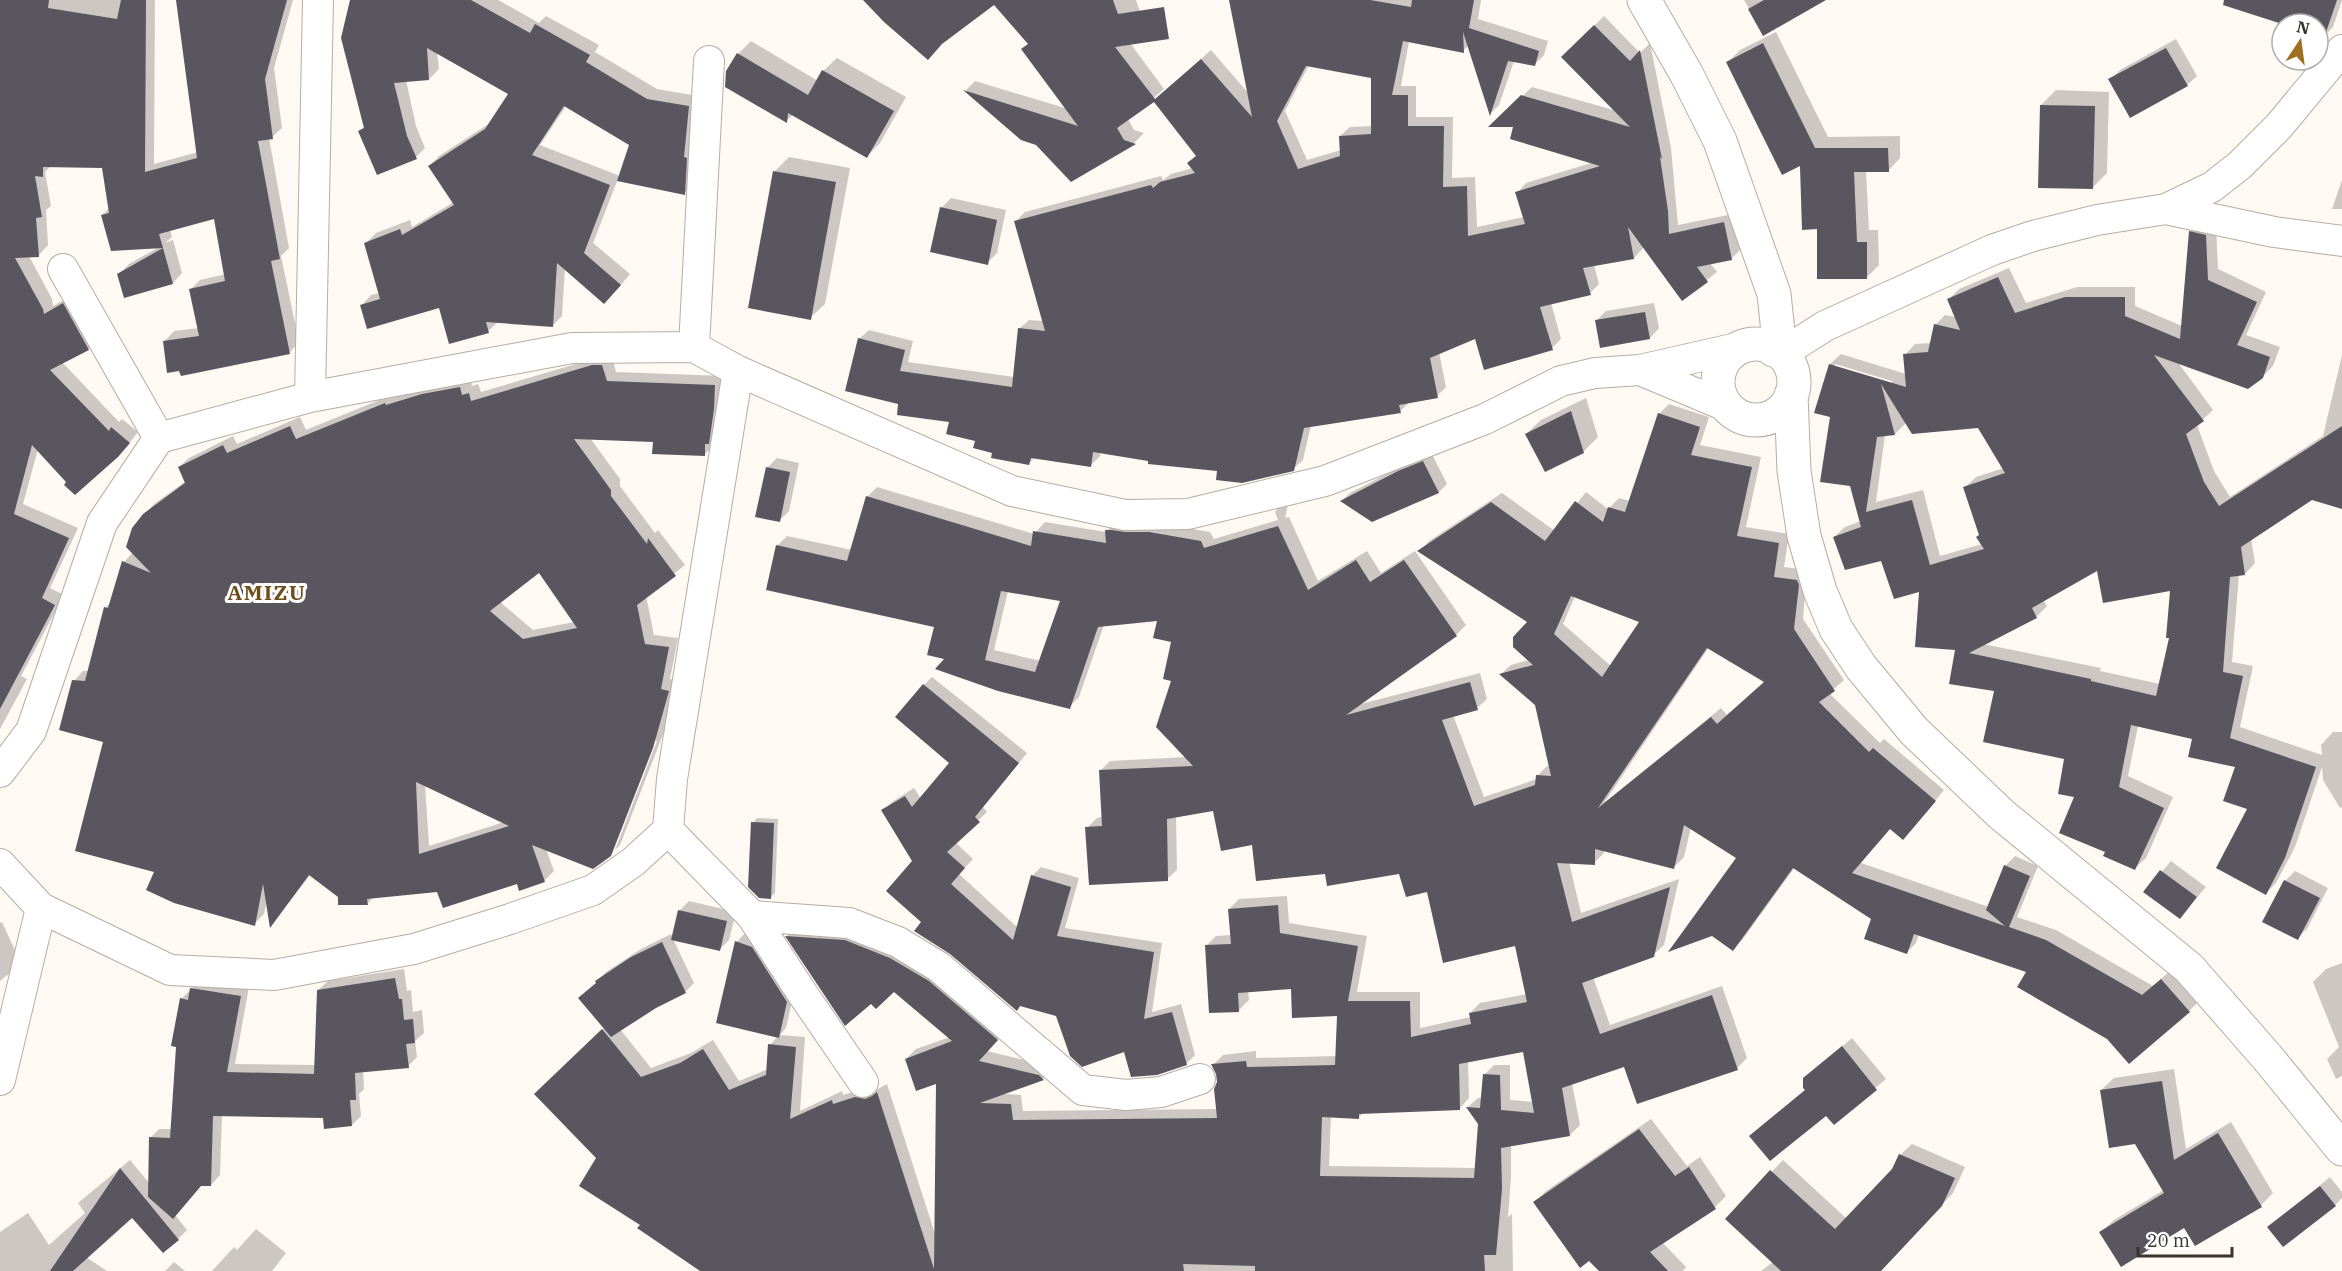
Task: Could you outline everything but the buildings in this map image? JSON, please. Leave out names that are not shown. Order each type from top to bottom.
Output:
[{"type":"street","points":[[310,397],[318,0]]},
{"type":"street","points":[[1644,0],[1687,75],[1719,141],[1774,294],[1778,332],[1767,350]]},
{"type":"street","points":[[0,772],[31,731],[102,523],[159,438],[310,397],[572,348],[694,347],[738,371],[1012,491],[1125,515],[1188,514],[1325,481],[1485,419],[1561,381],[1595,373],[1640,370],[1767,350],[1972,259],[2032,236],[2097,220],[2166,208],[2212,187],[2240,165],[2279,126],[2342,50]]},
{"type":"street","points":[[694,347],[709,62]]},
{"type":"street","points":[[2166,208],[2274,232],[2342,241]]},
{"type":"street","points":[[63,268],[159,438]]},
{"type":"street","points":[[1774,294],[1792,317],[1806,323],[1825,326]]},
{"type":"street","points":[[1640,370],[1737,413],[1760,420],[1772,417],[1782,409],[1791,395],[1793,376],[1789,364],[1767,350],[1735,350],[1725,359],[1719,370],[1718,383],[1720,395],[1737,413],[1770,437],[1794,471]]},
{"type":"street","points":[[0,864],[41,908],[170,970],[274,975],[414,949],[593,890],[633,862],[668,830],[672,779],[738,371]]},
{"type":"street","points":[[1791,395],[1794,471],[1804,536],[1820,591],[1836,629],[1861,667],[1914,731],[2001,814],[2189,968],[2267,1057],[2342,1149]]},
{"type":"street","points":[[668,830],[752,916],[863,1082]]},
{"type":"street","points":[[0,1080],[41,908]]},
{"type":"street","points":[[752,916],[849,922],[898,942],[939,967],[1083,1090],[1126,1095],[1161,1092],[1200,1079]]},
{"type":"district","name":"AMIZU","points":[[267,593]]}]
